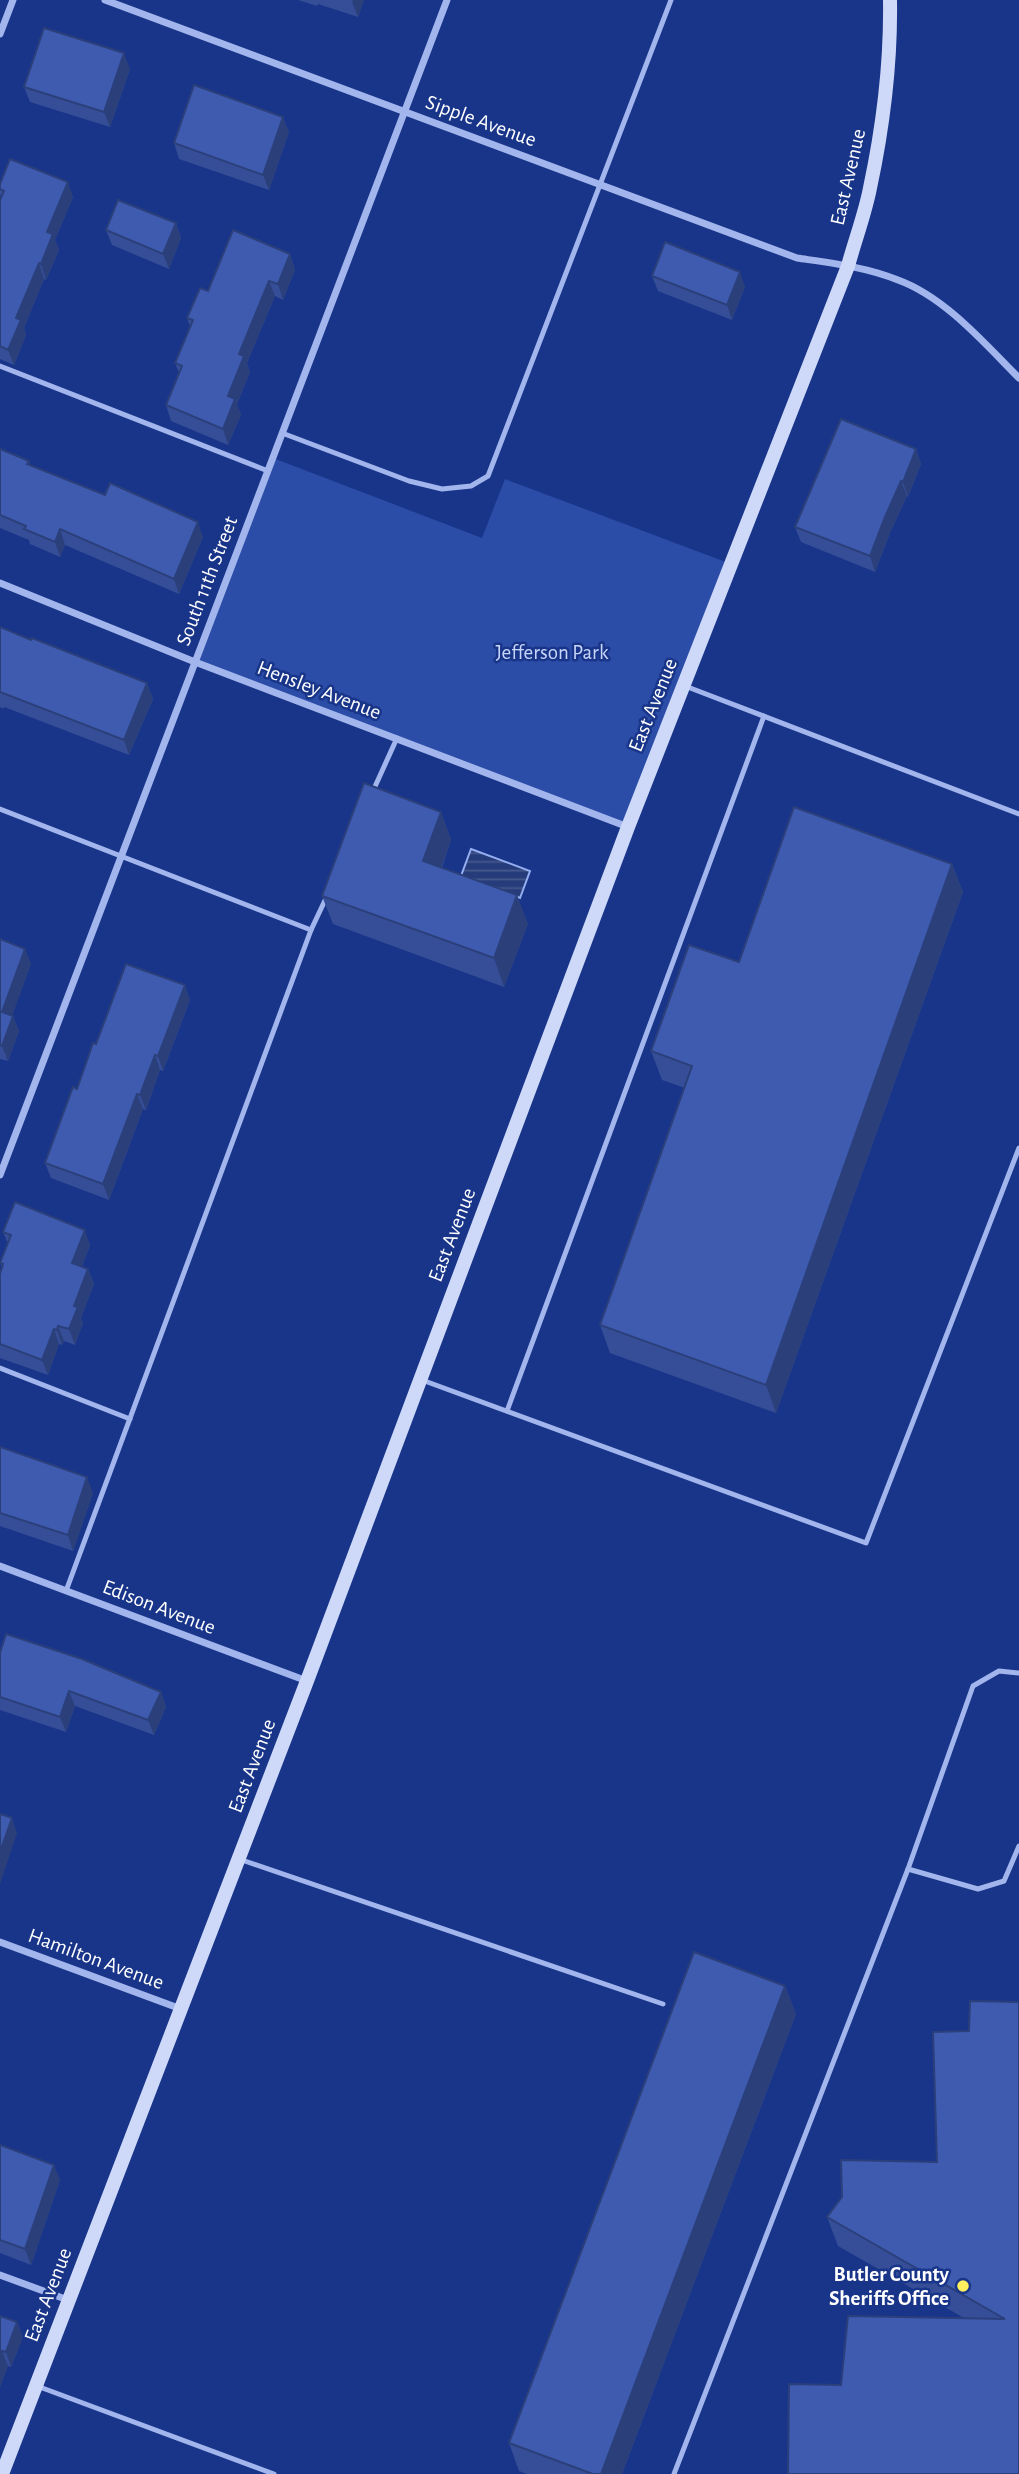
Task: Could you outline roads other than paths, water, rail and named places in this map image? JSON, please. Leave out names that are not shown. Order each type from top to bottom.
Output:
[{"type":"street","points":[[0,34],[13,0]]},
{"type":"street","name":"Sipple Avenue","points":[[105,0],[600,182],[797,258],[848,266],[899,280],[926,294],[967,326],[1019,378]]},
{"type":"street","name":"South 11th Street","points":[[0,1174],[447,0]]},
{"type":"street","name":"East Avenue","points":[[2,2474],[307,1681],[628,827],[848,266],[870,191],[879,139],[885,96],[890,0]]},
{"type":"street","name":"Hensley Avenue","points":[[0,583],[195,662],[628,827]]},
{"type":"street","name":"Edison Avenue","points":[[0,1566],[307,1681]]},
{"type":"street","name":"Hamilton Avenue","points":[[0,1942],[181,2009]]},
{"type":"street","points":[[0,2275],[69,2300]]},
{"type":"lane","points":[[282,433],[409,481],[442,489],[471,486],[488,475],[671,0]]},
{"type":"lane","points":[[0,366],[268,471]]},
{"type":"lane","points":[[683,686],[1019,814]]},
{"type":"lane","points":[[507,1411],[764,716]]},
{"type":"lane","points":[[370,798],[397,738]]},
{"type":"lane","points":[[0,809],[311,930]]},
{"type":"lane","points":[[66,1591],[311,930],[327,894]]},
{"type":"lane","points":[[420,1379],[866,1543],[1019,1148]]},
{"type":"lane","points":[[0,1367],[130,1419]]},
{"type":"lane","points":[[674,2474],[908,1869],[973,1686],[999,1671],[1019,1673]]},
{"type":"lane","points":[[908,1869],[978,1889],[1004,1881],[1019,1846]]},
{"type":"lane","points":[[238,1859],[663,2004]]},
{"type":"lane","points":[[36,2385],[270,2473]]},
{"type":"place","name":"Butler County Sheriffs Office","points":[[963,2286]]},
{"type":"park label","name":"Jefferson Park","points":[[552,652]]}]
